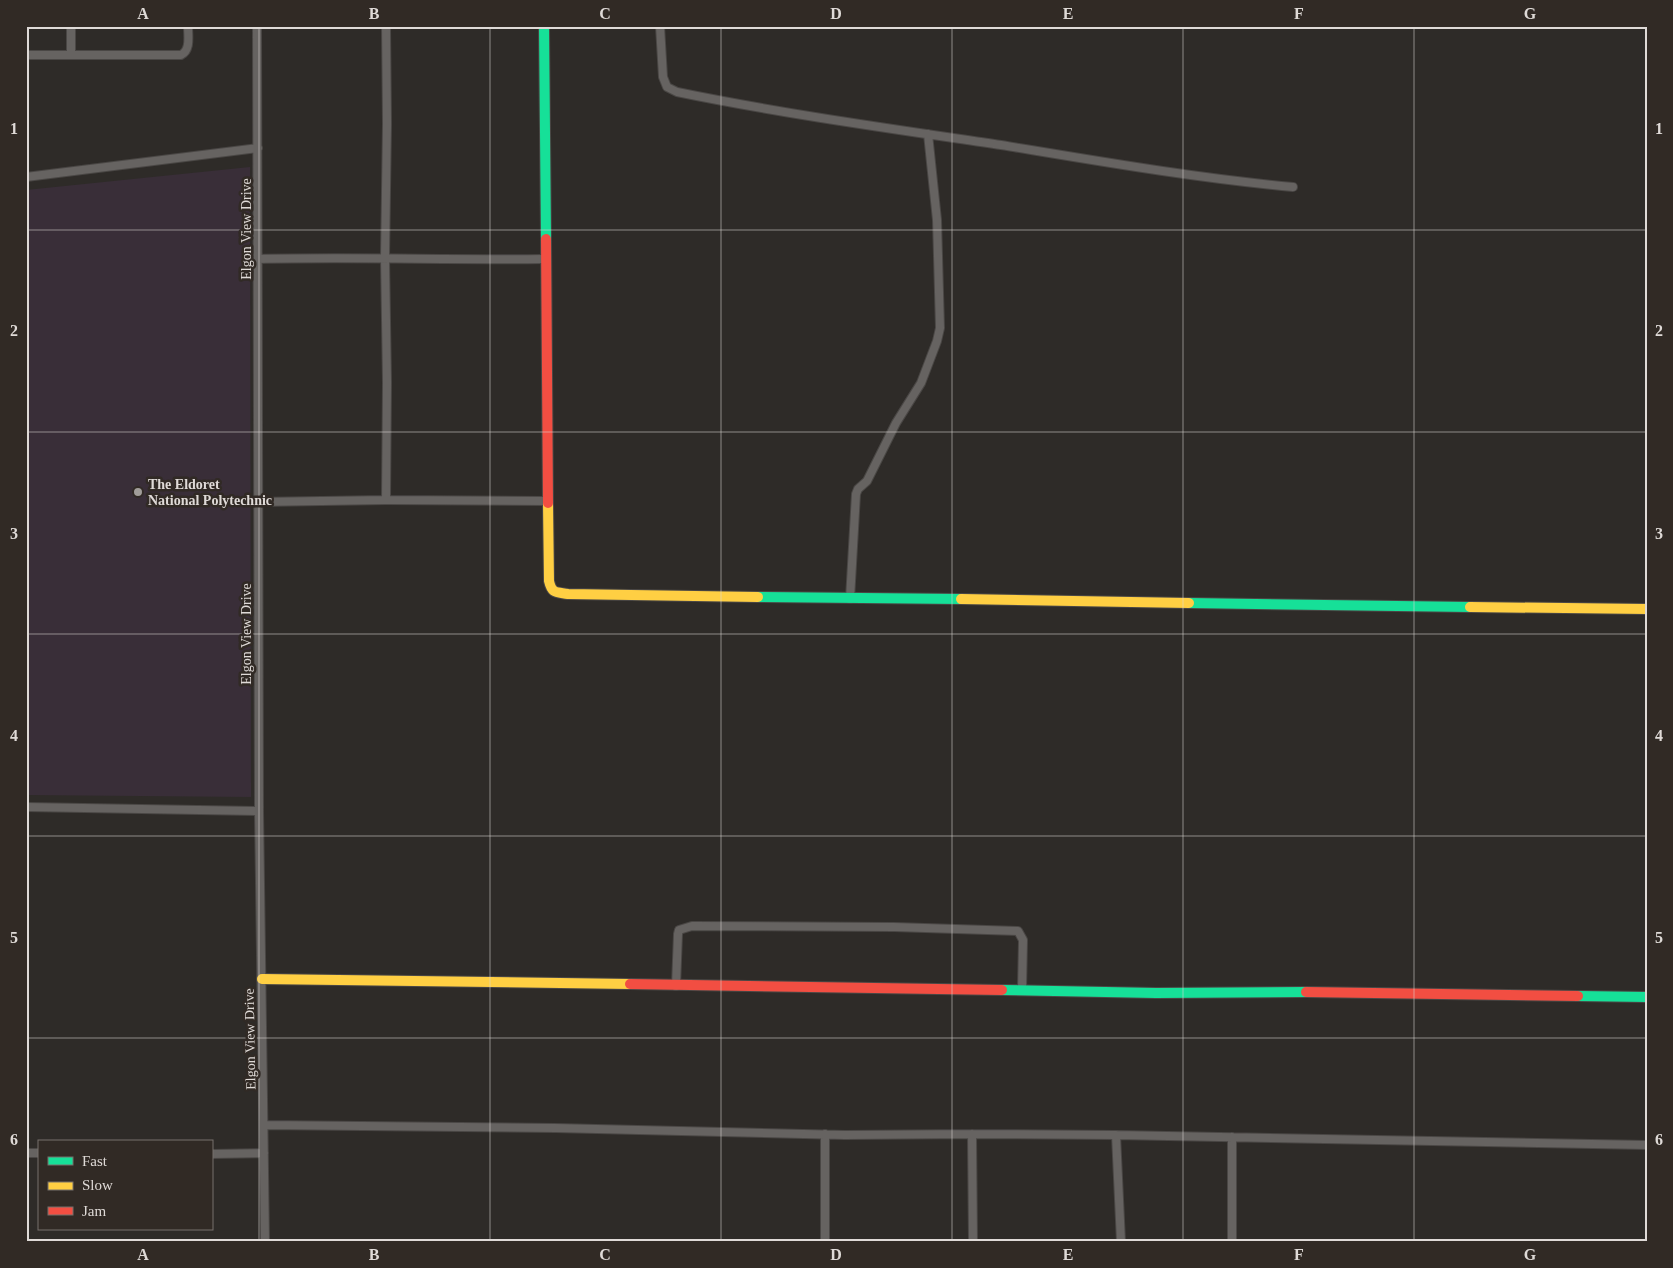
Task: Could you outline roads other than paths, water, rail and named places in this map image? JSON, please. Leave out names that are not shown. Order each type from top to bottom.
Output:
[{"type":"street","points":[[71,26],[71,54]]},
{"type":"street","points":[[26,55],[181,55],[185,53],[188,46],[188,26]]},
{"type":"street","name":"Elgon View Drive","points":[[258,26],[257,502],[259,811],[266,1242]]},
{"type":"street","points":[[386,26],[386,500]]},
{"type":"street","points":[[544,26],[548,501],[550,580],[551,589],[555,592],[850,599],[1647,609]]},
{"type":"street","points":[[660,26],[663,77],[667,87],[671,90],[752,107],[1191,176],[1293,187]]},
{"type":"street","points":[[850,599],[856,494],[867,481],[896,423],[921,382],[938,341],[940,328],[937,220],[928,134]]},
{"type":"street","points":[[26,178],[258,148]]},
{"type":"street","points":[[258,259],[545,259]]},
{"type":"street","points":[[257,502],[386,500],[548,501]]},
{"type":"street","points":[[26,807],[259,811]]},
{"type":"street","points":[[676,986],[678,934],[679,930],[685,926],[894,927],[1018,931],[1023,940],[1022,990]]},
{"type":"street","points":[[262,979],[1156,993],[1269,992],[1647,998]]},
{"type":"street","points":[[264,1125],[565,1128],[845,1135],[1116,1135],[1647,1145]]},
{"type":"street","points":[[825,1134],[825,1242]]},
{"type":"street","points":[[972,1134],[973,1242]]},
{"type":"street","points":[[1116,1135],[1122,1242]]},
{"type":"street","points":[[1232,1137],[1232,1242]]},
{"type":"street","points":[[212,1154],[264,1153]]},
{"type":"place","name":"The Eldoret National Polytechnic","points":[[138,492]]}]
